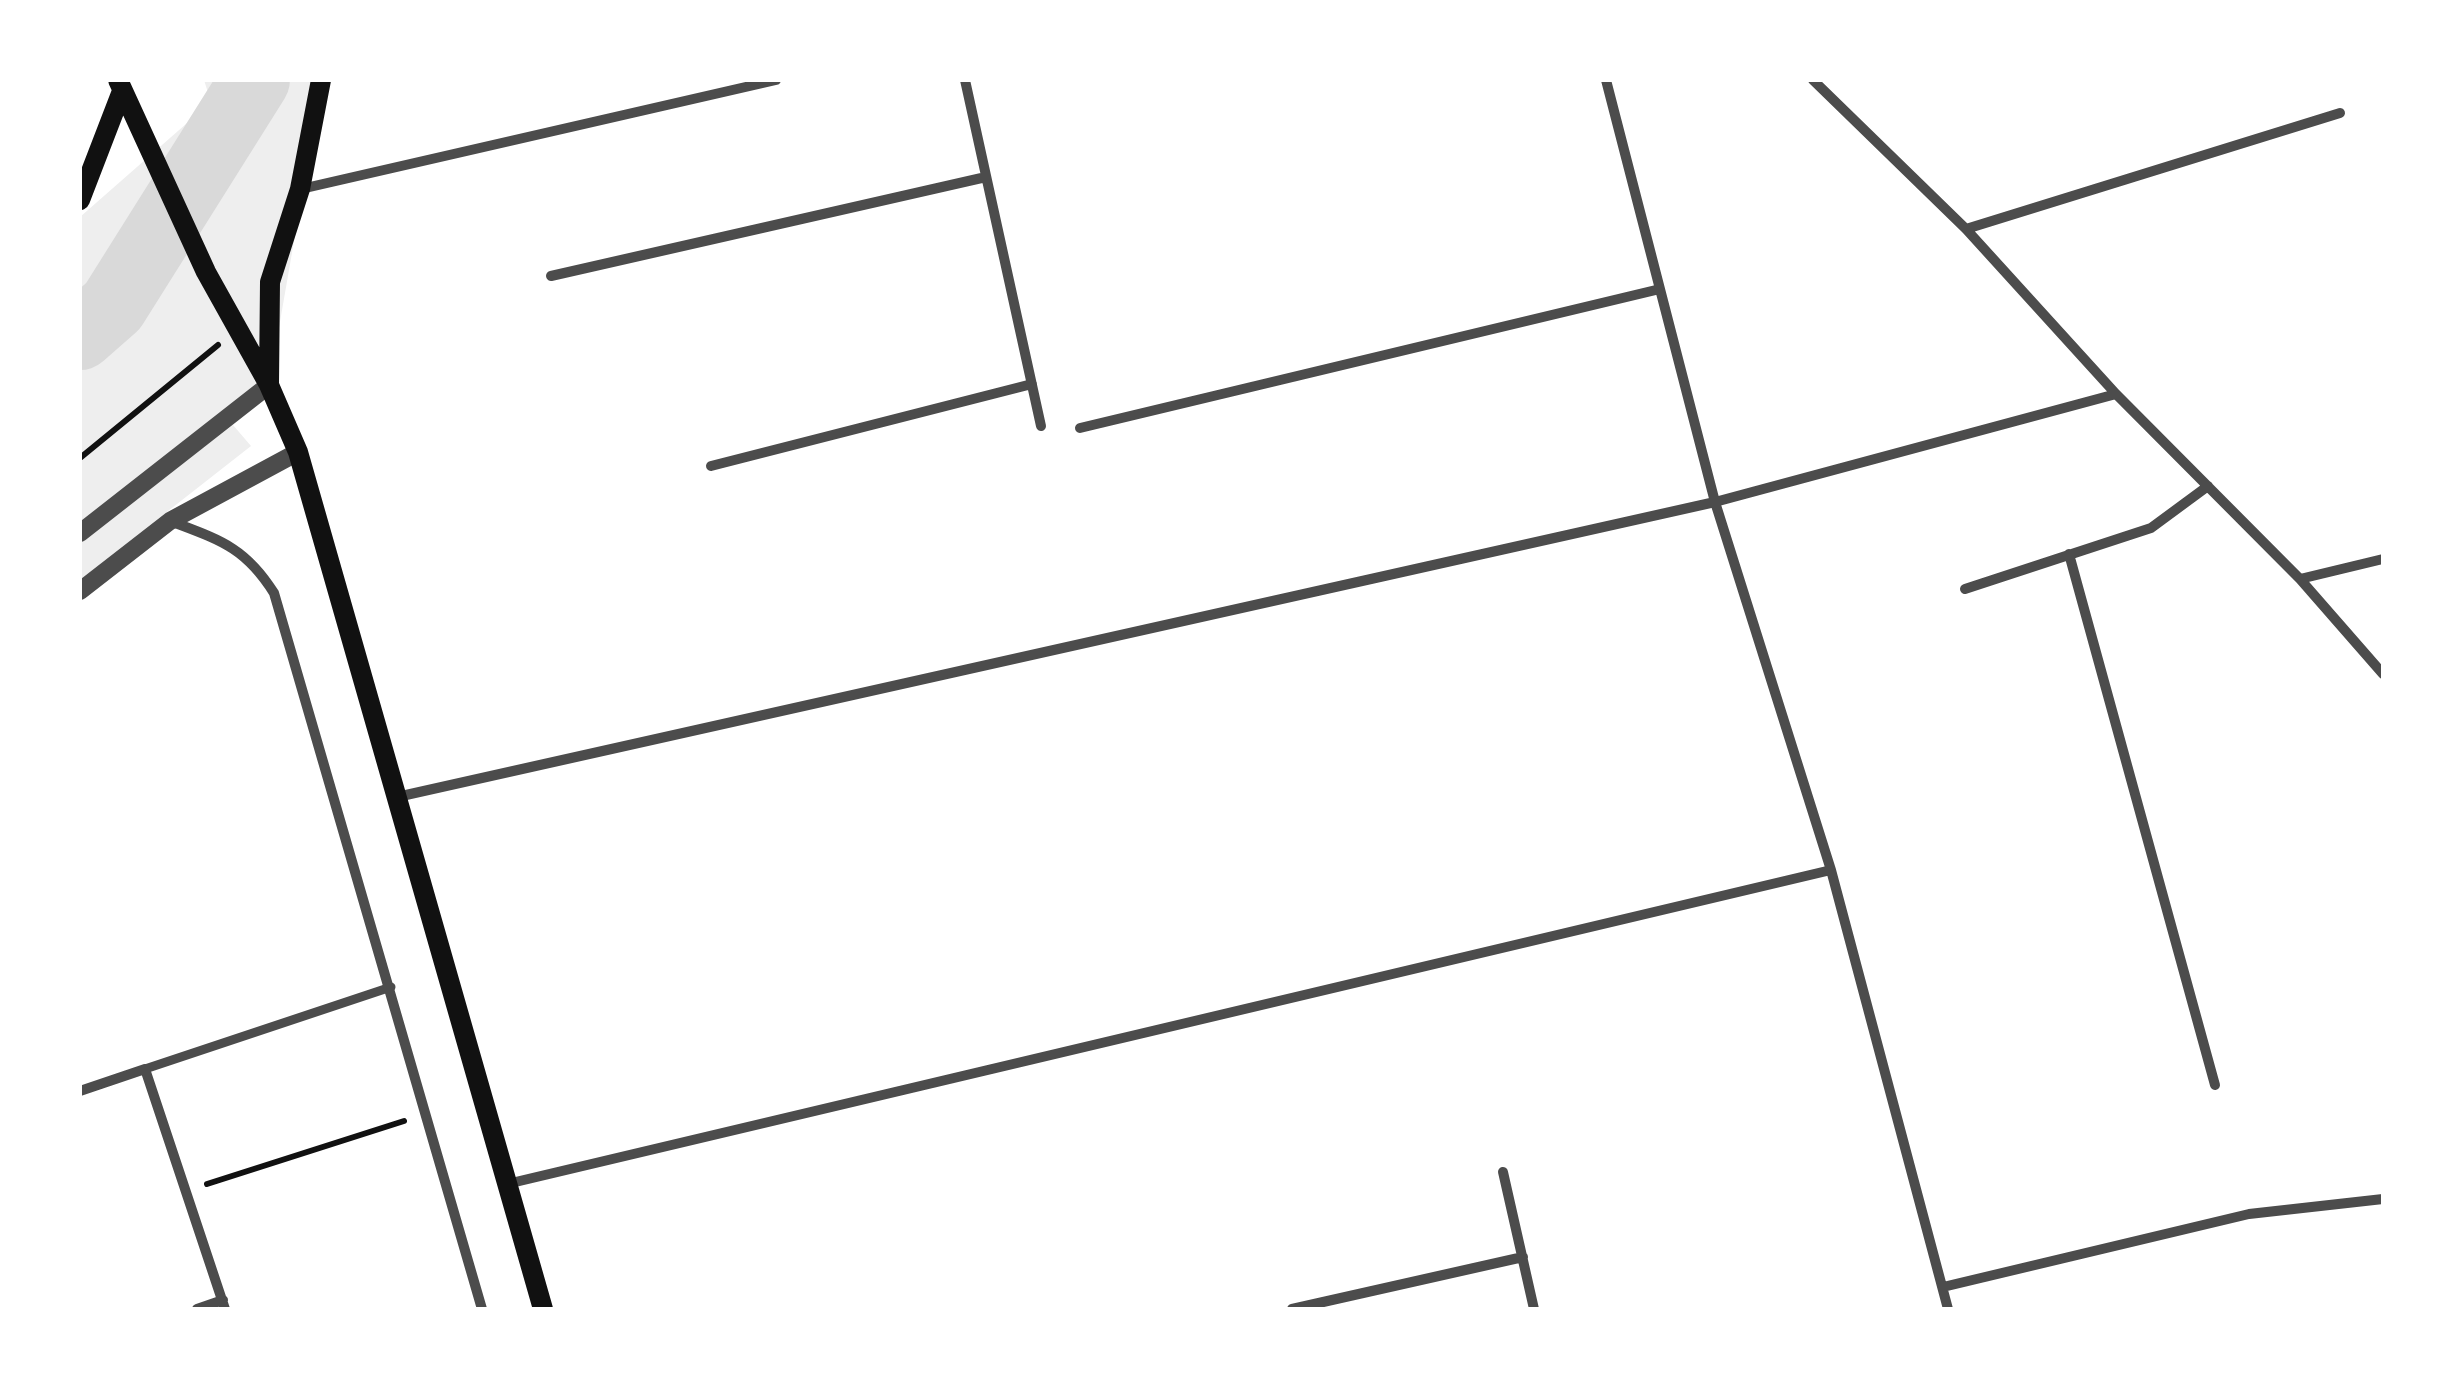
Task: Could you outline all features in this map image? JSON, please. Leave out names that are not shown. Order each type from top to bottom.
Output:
[{"type":"main road","points":[[270,385],[270,282],[300,190],[320,80]]},
{"type":"main road","points":[[80,200],[123,93]]},
{"type":"main road","points":[[123,93],[206,272],[270,385],[298,452],[543,1309]]},
{"type":"street","points":[[300,190],[776,80]]},
{"type":"street","points":[[965,80],[1040,426]]},
{"type":"street","points":[[1606,80],[1714,502],[1831,870],[1948,1309]]},
{"type":"street","points":[[1813,80],[1966,228],[2116,394],[2300,579],[2383,674]]},
{"type":"street","points":[[1966,228],[2340,113]]},
{"type":"street","points":[[551,276],[986,177]]},
{"type":"street","points":[[1080,428],[1660,289]]},
{"type":"street","points":[[711,466],[1032,384]]},
{"type":"street","points":[[80,533],[270,385]]},
{"type":"street","points":[[396,798],[1714,502],[2116,394]]},
{"type":"street","points":[[80,590],[170,521],[298,452]]},
{"type":"street","points":[[1965,589],[2151,528],[2208,486]]},
{"type":"street","points":[[170,521],[231,544],[259,569],[274,594],[482,1309]]},
{"type":"street","points":[[2069,554],[2215,1085]]},
{"type":"street","points":[[2300,579],[2383,559]]},
{"type":"street","points":[[506,1184],[1831,870]]},
{"type":"street","points":[[80,1091],[390,987]]},
{"type":"street","points":[[146,1069],[224,1305],[196,1309]]},
{"type":"street","points":[[1503,1172],[1534,1309]]},
{"type":"street","points":[[1942,1287],[2249,1214],[2383,1199]]},
{"type":"street","points":[[1292,1309],[1522,1257]]},
{"type":"path","points":[[80,458],[236,330]]},
{"type":"path","points":[[186,1191],[426,1114]]},
{"type":"shaded area","points":[[204,80],[322,80],[269,385],[80,532],[80,217],[211,102]]},
{"type":"shaded area","points":[[233,425],[251,446],[80,580],[80,541]]},
{"type":"waterway","points":[[80,335],[113,306],[255,80]]}]
